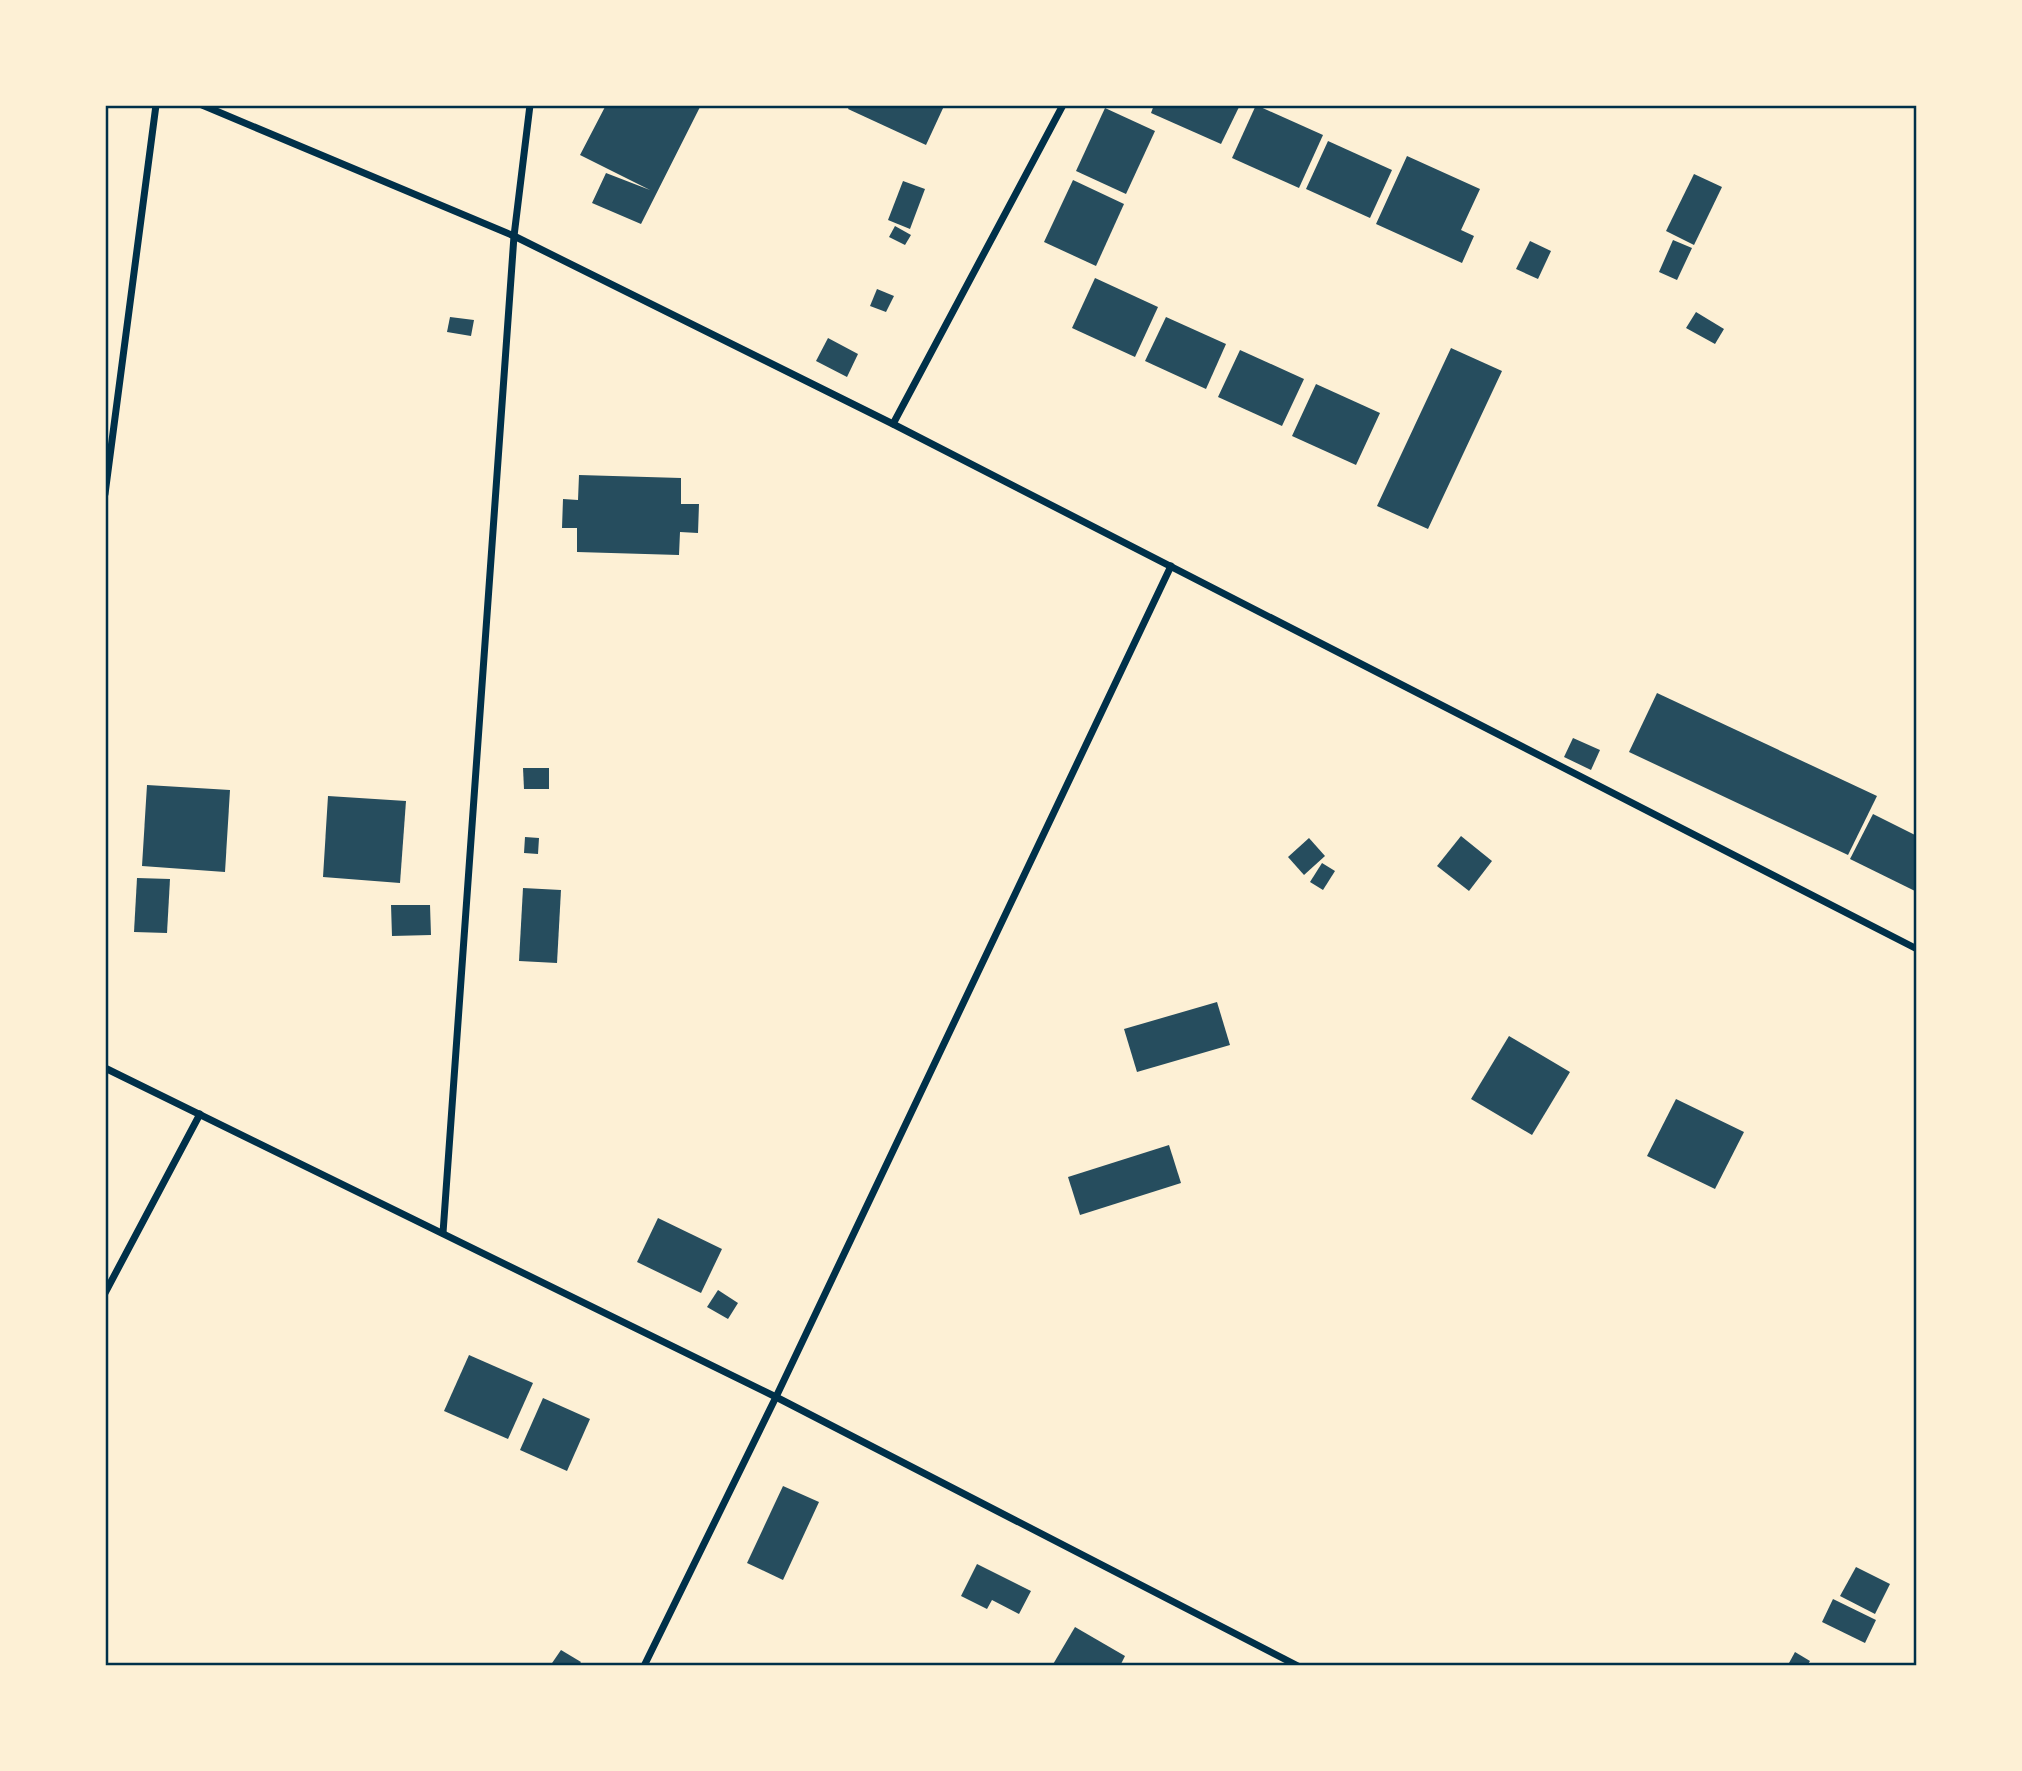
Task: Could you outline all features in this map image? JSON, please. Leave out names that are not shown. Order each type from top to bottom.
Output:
[{"type":"street","points":[[105,494],[156,105]]},
{"type":"street","points":[[202,105],[514,236],[893,424],[1917,949]]},
{"type":"street","points":[[443,1233],[514,236],[530,105]]},
{"type":"street","points":[[893,424],[1063,105]]},
{"type":"street","points":[[644,1666],[776,1397],[1171,566]]},
{"type":"street","points":[[105,1068],[776,1397],[1298,1666]]},
{"type":"street","points":[[105,1293],[200,1114]]},
{"type":"building","points":[[606,105],[701,105],[641,224],[592,203],[606,173],[650,190],[580,155]]},
{"type":"building","points":[[850,105],[944,106],[926,145],[848,109]]},
{"type":"building","points":[[1154,105],[1240,105],[1221,144],[1151,113]]},
{"type":"building","points":[[1256,105],[1323,135],[1299,188],[1232,158]]},
{"type":"building","points":[[1105,108],[1155,131],[1126,194],[1076,171]]},
{"type":"building","points":[[1328,141],[1392,170],[1370,218],[1306,189]]},
{"type":"building","points":[[1407,156],[1480,189],[1461,230],[1474,236],[1462,263],[1376,224]]},
{"type":"building","points":[[1694,174],[1722,187],[1694,245],[1666,231]]},
{"type":"building","points":[[1073,180],[1124,204],[1096,266],[1044,242]]},
{"type":"building","points":[[903,181],[925,189],[910,229],[888,220]]},
{"type":"building","points":[[895,226],[911,235],[905,245],[889,237]]},
{"type":"building","points":[[1673,240],[1692,248],[1677,280],[1659,272]]},
{"type":"building","points":[[1530,241],[1551,251],[1538,279],[1516,269]]},
{"type":"building","points":[[1095,278],[1158,307],[1135,357],[1072,328]]},
{"type":"building","points":[[877,289],[894,296],[886,312],[870,306]]},
{"type":"building","points":[[1696,312],[1724,329],[1715,344],[1686,328]]},
{"type":"building","points":[[450,317],[474,320],[471,336],[447,332]]},
{"type":"building","points":[[1166,317],[1226,344],[1206,389],[1145,361]]},
{"type":"building","points":[[828,338],[858,354],[847,377],[816,361]]},
{"type":"building","points":[[1451,348],[1502,371],[1428,529],[1377,506]]},
{"type":"building","points":[[1240,350],[1304,379],[1282,426],[1218,397]]},
{"type":"building","points":[[1316,384],[1380,413],[1356,465],[1292,436]]},
{"type":"building","points":[[579,475],[681,478],[681,504],[699,504],[698,533],[680,532],[679,555],[577,552],[577,528],[562,528],[563,499],[578,500]]},
{"type":"building","points":[[1657,693],[1877,796],[1848,855],[1629,752]]},
{"type":"building","points":[[1573,738],[1600,750],[1591,770],[1564,757]]},
{"type":"building","points":[[523,768],[549,768],[549,789],[524,789]]},
{"type":"building","points":[[147,785],[230,790],[225,872],[142,866]]},
{"type":"building","points":[[328,796],[406,801],[400,883],[323,877]]},
{"type":"building","points":[[1873,814],[1917,836],[1917,892],[1850,859]]},
{"type":"building","points":[[1461,836],[1492,861],[1469,891],[1437,866]]},
{"type":"building","points":[[525,837],[539,838],[538,854],[524,853]]},
{"type":"building","points":[[1309,838],[1325,856],[1304,875],[1288,857]]},
{"type":"building","points":[[1322,863],[1335,871],[1323,890],[1310,882]]},
{"type":"building","points":[[137,878],[170,879],[167,933],[134,932]]},
{"type":"building","points":[[523,888],[561,890],[557,963],[519,961]]},
{"type":"building","points":[[391,905],[430,905],[431,935],[392,936]]},
{"type":"building","points":[[1217,1002],[1230,1045],[1137,1072],[1124,1029]]},
{"type":"building","points":[[1509,1036],[1570,1072],[1532,1135],[1471,1099]]},
{"type":"building","points":[[1676,1099],[1744,1132],[1715,1189],[1647,1156]]},
{"type":"building","points":[[1169,1145],[1181,1183],[1080,1215],[1068,1177]]},
{"type":"building","points":[[658,1218],[722,1249],[701,1293],[637,1262]]},
{"type":"building","points":[[718,1290],[738,1303],[728,1319],[707,1307]]},
{"type":"building","points":[[469,1355],[533,1383],[508,1439],[444,1411]]},
{"type":"building","points":[[543,1398],[590,1419],[567,1471],[520,1450]]},
{"type":"building","points":[[783,1486],[819,1502],[783,1580],[747,1563]]},
{"type":"building","points":[[977,1564],[1031,1591],[1019,1614],[992,1600],[987,1609],[961,1596]]},
{"type":"building","points":[[1856,1567],[1890,1584],[1875,1614],[1840,1596]]},
{"type":"building","points":[[1833,1599],[1876,1620],[1865,1643],[1822,1622]]},
{"type":"building","points":[[1075,1627],[1125,1656],[1120,1666],[1052,1666]]},
{"type":"building","points":[[561,1650],[581,1662],[578,1666],[550,1666]]},
{"type":"building","points":[[1795,1652],[1810,1661],[1807,1666],[1789,1663]]}]
